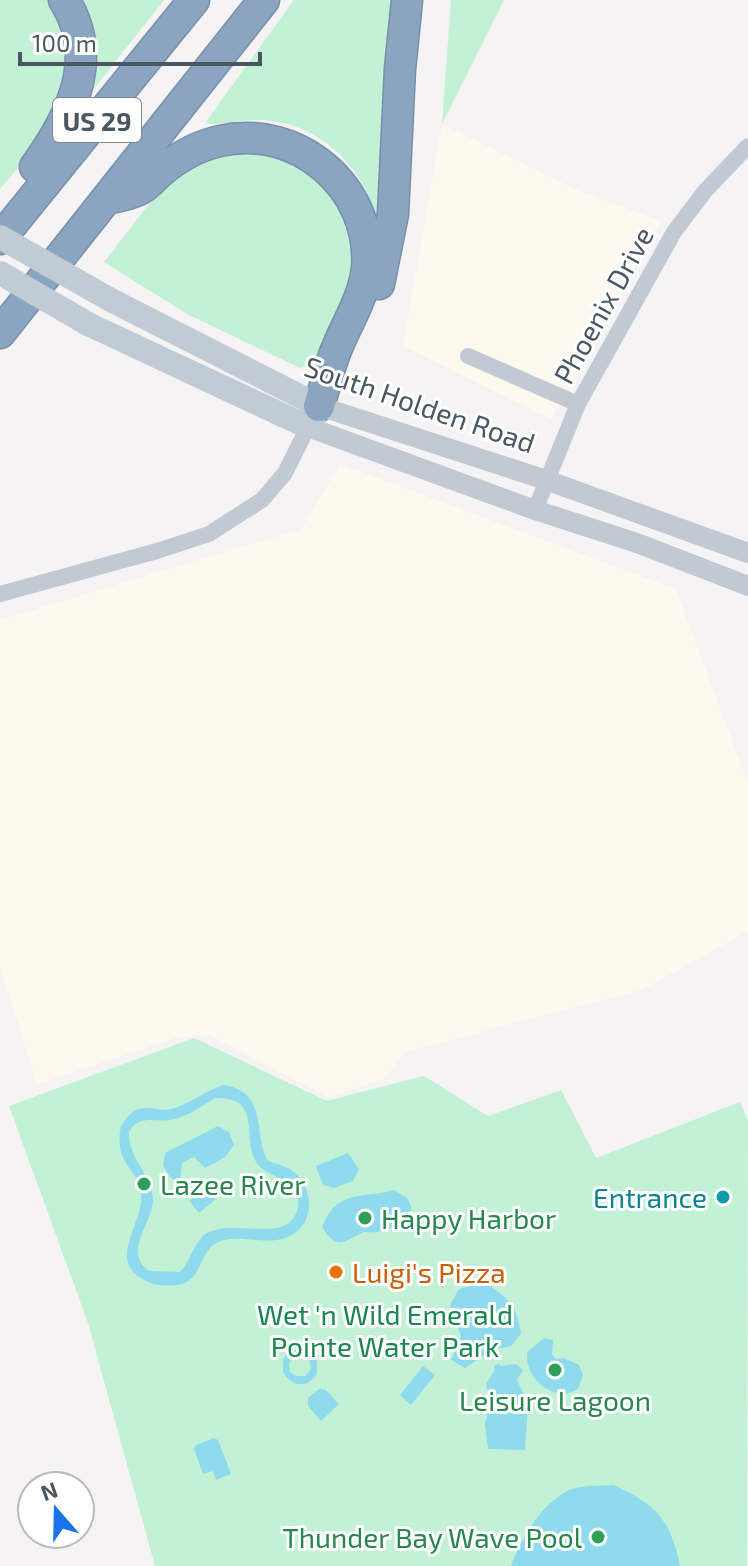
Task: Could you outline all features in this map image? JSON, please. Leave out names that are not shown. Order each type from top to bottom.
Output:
[{"type":"highway","points":[[0,215],[58,134],[75,97],[80,48],[77,29],[64,0]]},
{"type":"highway","name":"US 29","points":[[0,238],[194,0]]},
{"type":"highway","name":"US 29","points":[[0,333],[264,0]]},
{"type":"highway","points":[[314,416],[359,350],[378,289],[393,214],[400,69],[407,0]]},
{"type":"highway","points":[[108,199],[141,190],[176,159],[199,148],[240,138],[271,138],[306,152],[335,178],[360,219],[367,266],[363,291],[336,349],[314,416]]},
{"type":"main road","name":"South Holden Road","points":[[0,238],[314,416]]},
{"type":"main road","name":"South Holden Road","points":[[0,273],[88,324],[314,416]]},
{"type":"street","name":"Phoenix Drive","points":[[535,510],[578,404],[674,232],[705,191],[748,146]]},
{"type":"street","points":[[468,356],[578,404]]},
{"type":"street","name":"South Holden Road","points":[[314,416],[546,480],[748,553]]},
{"type":"street","name":"South Holden Road","points":[[314,416],[535,510],[637,543],[748,586]]},
{"type":"street","points":[[0,594],[209,534],[262,500],[285,473],[314,416]]},
{"type":"shaded area","points":[[442,124],[577,190],[661,221],[551,419],[403,346]]},
{"type":"shaded area","points":[[340,464],[676,589],[748,784],[748,931],[644,989],[405,1052],[384,1079],[328,1097],[209,1035],[179,1037],[37,1084],[0,967],[0,620],[301,529]]},
{"type":"green space","points":[[0,0],[55,0],[71,56],[61,116],[0,189]]},
{"type":"green space","points":[[78,0],[164,0],[90,94],[87,92]]},
{"type":"green space","points":[[294,0],[400,0],[388,199],[376,224],[367,193],[356,174],[333,148],[319,138],[288,124],[272,121],[205,123]]},
{"type":"green space","points":[[451,0],[504,0],[442,124]]},
{"type":"green space","points":[[243,147],[316,169],[353,231],[356,267],[321,361],[300,368],[187,314],[104,262],[170,177],[200,158]]},
{"type":"green space","name":"Wet 'n Wild Emerald Pointe Water Park","points":[[194,1038],[327,1101],[424,1076],[488,1116],[561,1090],[596,1158],[740,1102],[748,1121],[747,1566],[155,1566],[88,1323],[9,1106]]},
{"type":"water","name":"Lazee River","points":[[224,1085],[238,1089],[253,1104],[267,1160],[294,1172],[306,1190],[309,1210],[306,1220],[293,1235],[282,1239],[221,1241],[209,1250],[194,1275],[182,1284],[163,1286],[150,1283],[134,1273],[128,1263],[129,1241],[138,1217],[141,1194],[120,1149],[121,1126],[134,1111],[171,1109]],"holes":[[[215,1098],[230,1099],[245,1110],[251,1150],[260,1167],[294,1188],[298,1195],[296,1214],[284,1226],[274,1228],[217,1229],[199,1241],[180,1272],[150,1271],[142,1264],[138,1248],[151,1211],[152,1192],[132,1150],[129,1131],[139,1122],[180,1117]]]},
{"type":"water","points":[[218,1126],[229,1132],[234,1145],[224,1158],[205,1168],[194,1157],[182,1163],[180,1184],[170,1177],[163,1166],[165,1153]]},
{"type":"water","points":[[348,1153],[359,1169],[353,1181],[334,1188],[323,1185],[316,1166]]},
{"type":"water","points":[[207,1187],[216,1199],[199,1213],[189,1201]]},
{"type":"water","name":"Happy Harbor","points":[[394,1190],[407,1198],[412,1208],[392,1228],[364,1232],[337,1242],[322,1227],[335,1206],[343,1201]]},
{"type":"water","points":[[484,1282],[510,1303],[521,1334],[511,1346],[492,1350],[465,1368],[451,1360],[461,1336],[450,1305],[459,1289]]},
{"type":"water","name":"Leisure Lagoon","points":[[544,1338],[553,1340],[552,1354],[556,1359],[564,1358],[579,1365],[583,1375],[578,1389],[559,1393],[542,1386],[535,1379],[527,1362],[527,1352]]},
{"type":"water","points":[[289,1348],[291,1351],[305,1349],[317,1359],[317,1374],[309,1382],[295,1383],[283,1372],[283,1360]],"holes":[[[304,1356],[310,1361],[311,1369],[305,1376],[290,1372],[289,1363],[294,1357]]]},
{"type":"water","points":[[499,1363],[500,1366],[516,1364],[523,1370],[517,1380],[528,1403],[525,1450],[488,1449],[485,1424],[490,1403],[486,1384],[495,1370],[494,1366]]},
{"type":"water","points":[[423,1366],[435,1375],[411,1405],[400,1395]]},
{"type":"water","points":[[319,1389],[326,1390],[339,1404],[321,1421],[308,1406],[308,1398]]},
{"type":"water","points":[[214,1438],[218,1440],[231,1474],[216,1480],[213,1471],[203,1474],[194,1449],[196,1445]]},
{"type":"water","name":"Thunder Bay Wave Pool","points":[[614,1485],[641,1500],[659,1515],[672,1536],[680,1566],[511,1566],[533,1523],[559,1496],[579,1487]]},
{"type":"place","name":"Lazee River","points":[[144,1184]]},
{"type":"place","name":"Entrance","points":[[723,1197]]},
{"type":"place","name":"Happy Harbor","points":[[365,1218]]},
{"type":"place","name":"Luigi's Pizza","points":[[336,1272]]},
{"type":"place","name":"Leisure Lagoon","points":[[555,1370]]},
{"type":"place","name":"Thunder Bay Wave Pool","points":[[598,1537]]}]
